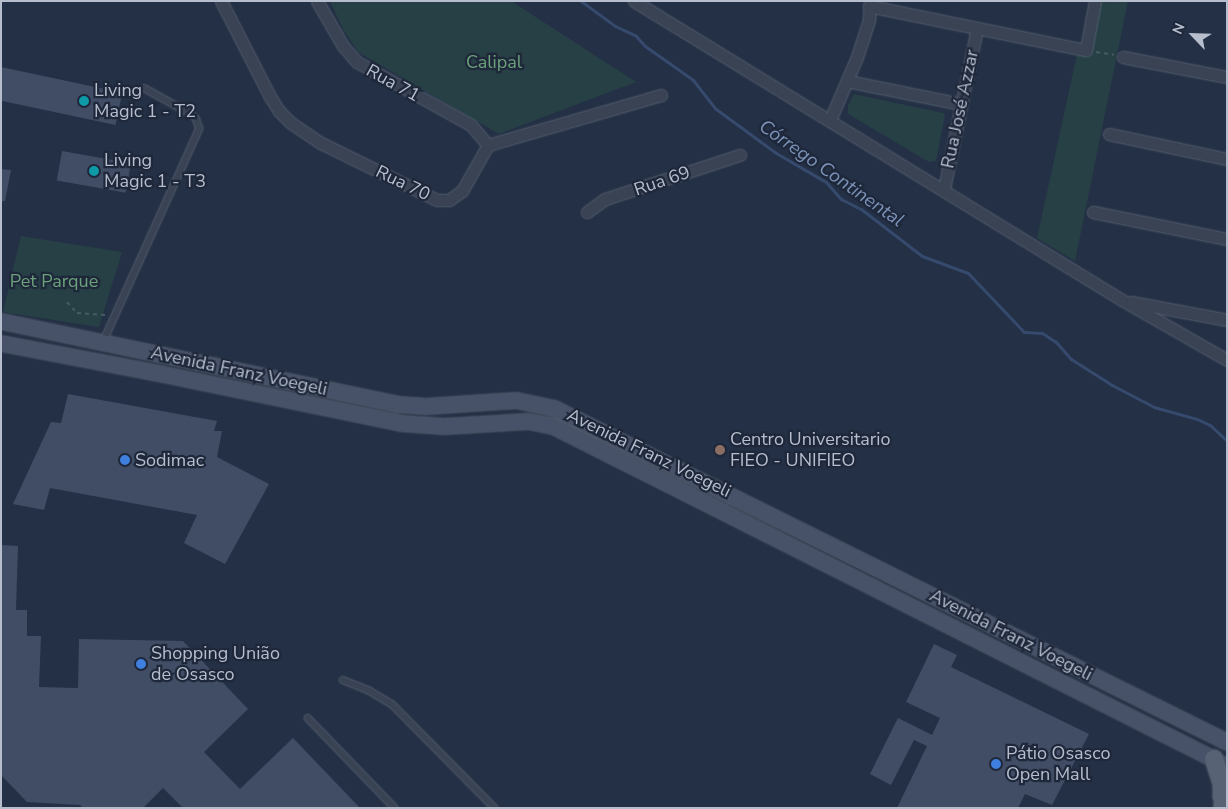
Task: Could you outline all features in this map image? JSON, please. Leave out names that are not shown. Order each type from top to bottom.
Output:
[{"type":"main road","name":"Avenida Franz Voegeli","points":[[1,321],[366,398],[418,406],[507,400],[531,402],[570,414],[1227,742]]},
{"type":"main road","points":[[7,344],[21,324]]},
{"type":"main road","name":"Avenida Franz Voegeli","points":[[7,344],[418,426],[520,422],[554,426],[1150,726],[1220,764]]},
{"type":"main road","points":[[322,407],[338,396],[366,398]]},
{"type":"main road","points":[[507,400],[520,422]]},
{"type":"main road","points":[[520,422],[531,402]]},
{"type":"main road","points":[[1150,726],[1159,709]]},
{"type":"main road","points":[[1220,764],[1222,808]]},
{"type":"street","name":"Rua 70","points":[[220,1],[279,111],[302,132],[321,143],[428,196],[444,201],[462,192],[488,145]]},
{"type":"street","name":"Rua 71","points":[[318,1],[343,46],[357,62],[471,125],[488,145]]},
{"type":"street","points":[[634,1],[944,189],[1122,300],[1227,360]]},
{"type":"street","points":[[830,120],[876,4],[977,28],[1086,50],[1095,1]]},
{"type":"street","name":"Rua José Azzar","points":[[944,189],[977,28]]},
{"type":"street","points":[[1123,57],[1227,77]]},
{"type":"street","points":[[847,81],[961,104]]},
{"type":"street","points":[[488,145],[662,95]]},
{"type":"street","points":[[1109,134],[1227,159]]},
{"type":"street","name":"Rua 69","points":[[587,212],[605,199],[740,155]]},
{"type":"street","points":[[1093,212],[1227,239]]},
{"type":"street","points":[[1122,300],[1227,320]]},
{"type":"lane","points":[[103,342],[199,129],[196,119],[192,115],[145,88]]},
{"type":"lane","points":[[343,680],[370,691],[392,704],[495,808]]},
{"type":"lane","points":[[308,718],[395,808]]},
{"type":"path","points":[[1086,50],[1123,57]]},
{"type":"path","points":[[67,302],[77,313],[115,315]]},
{"type":"green space","name":"Calipal","points":[[330,1],[511,1],[636,82],[499,134],[358,52],[343,29]]},
{"type":"green space","points":[[1101,1],[1128,1],[1075,261],[1037,238],[1077,54],[1089,56]]},
{"type":"green space","points":[[854,94],[943,113],[945,115],[936,161],[929,162],[848,114],[848,106]]},
{"type":"green space","name":"Pet Parque","points":[[21,236],[122,252],[99,327],[3,312]]},
{"type":"building","points":[[1,67],[122,93],[115,125],[1,101]]},
{"type":"building","name":"Living Magic 1 - T3","points":[[62,151],[131,163],[126,193],[57,181]]},
{"type":"building","points":[[1,169],[11,170],[5,201],[1,201]]},
{"type":"building","name":"Sodimac","points":[[68,394],[217,421],[214,431],[222,431],[217,457],[269,484],[225,564],[184,543],[197,515],[50,488],[44,510],[13,504],[51,422],[61,423]]},
{"type":"building","name":"Shopping União de Osasco","points":[[1,545],[18,546],[16,610],[27,610],[27,636],[41,636],[39,687],[78,688],[79,639],[183,641],[248,709],[204,752],[240,789],[293,738],[360,808],[183,808],[163,788],[143,808],[83,808],[80,805],[27,802],[1,775]]},
{"type":"building","name":"Pátio Osasco Open Mall","points":[[934,644],[957,655],[951,667],[1089,734],[1052,805],[1025,794],[1018,808],[897,808],[927,746],[914,740],[891,785],[870,774],[898,718],[932,735],[940,718],[906,702]]},
{"type":"waterway","name":"Córrego Continental","points":[[581,1],[615,26],[636,36],[645,46],[693,80],[716,109],[776,153],[826,182],[841,199],[861,209],[922,256],[968,273],[1024,332],[1042,333],[1056,342],[1071,359],[1112,385],[1154,407],[1197,419],[1210,425],[1227,441]]},
{"type":"place","name":"Living Magic 1 - T2","points":[[84,101]]},
{"type":"place","name":"Living Magic 1 - T3","points":[[94,171]]},
{"type":"place","name":"Centro Universitario FIEO - UNIFIEO","points":[[720,450]]},
{"type":"place","name":"Sodimac","points":[[125,460]]},
{"type":"place","name":"Shopping União de Osasco","points":[[141,664]]},
{"type":"place","name":"Pátio Osasco Open Mall","points":[[996,764]]}]
